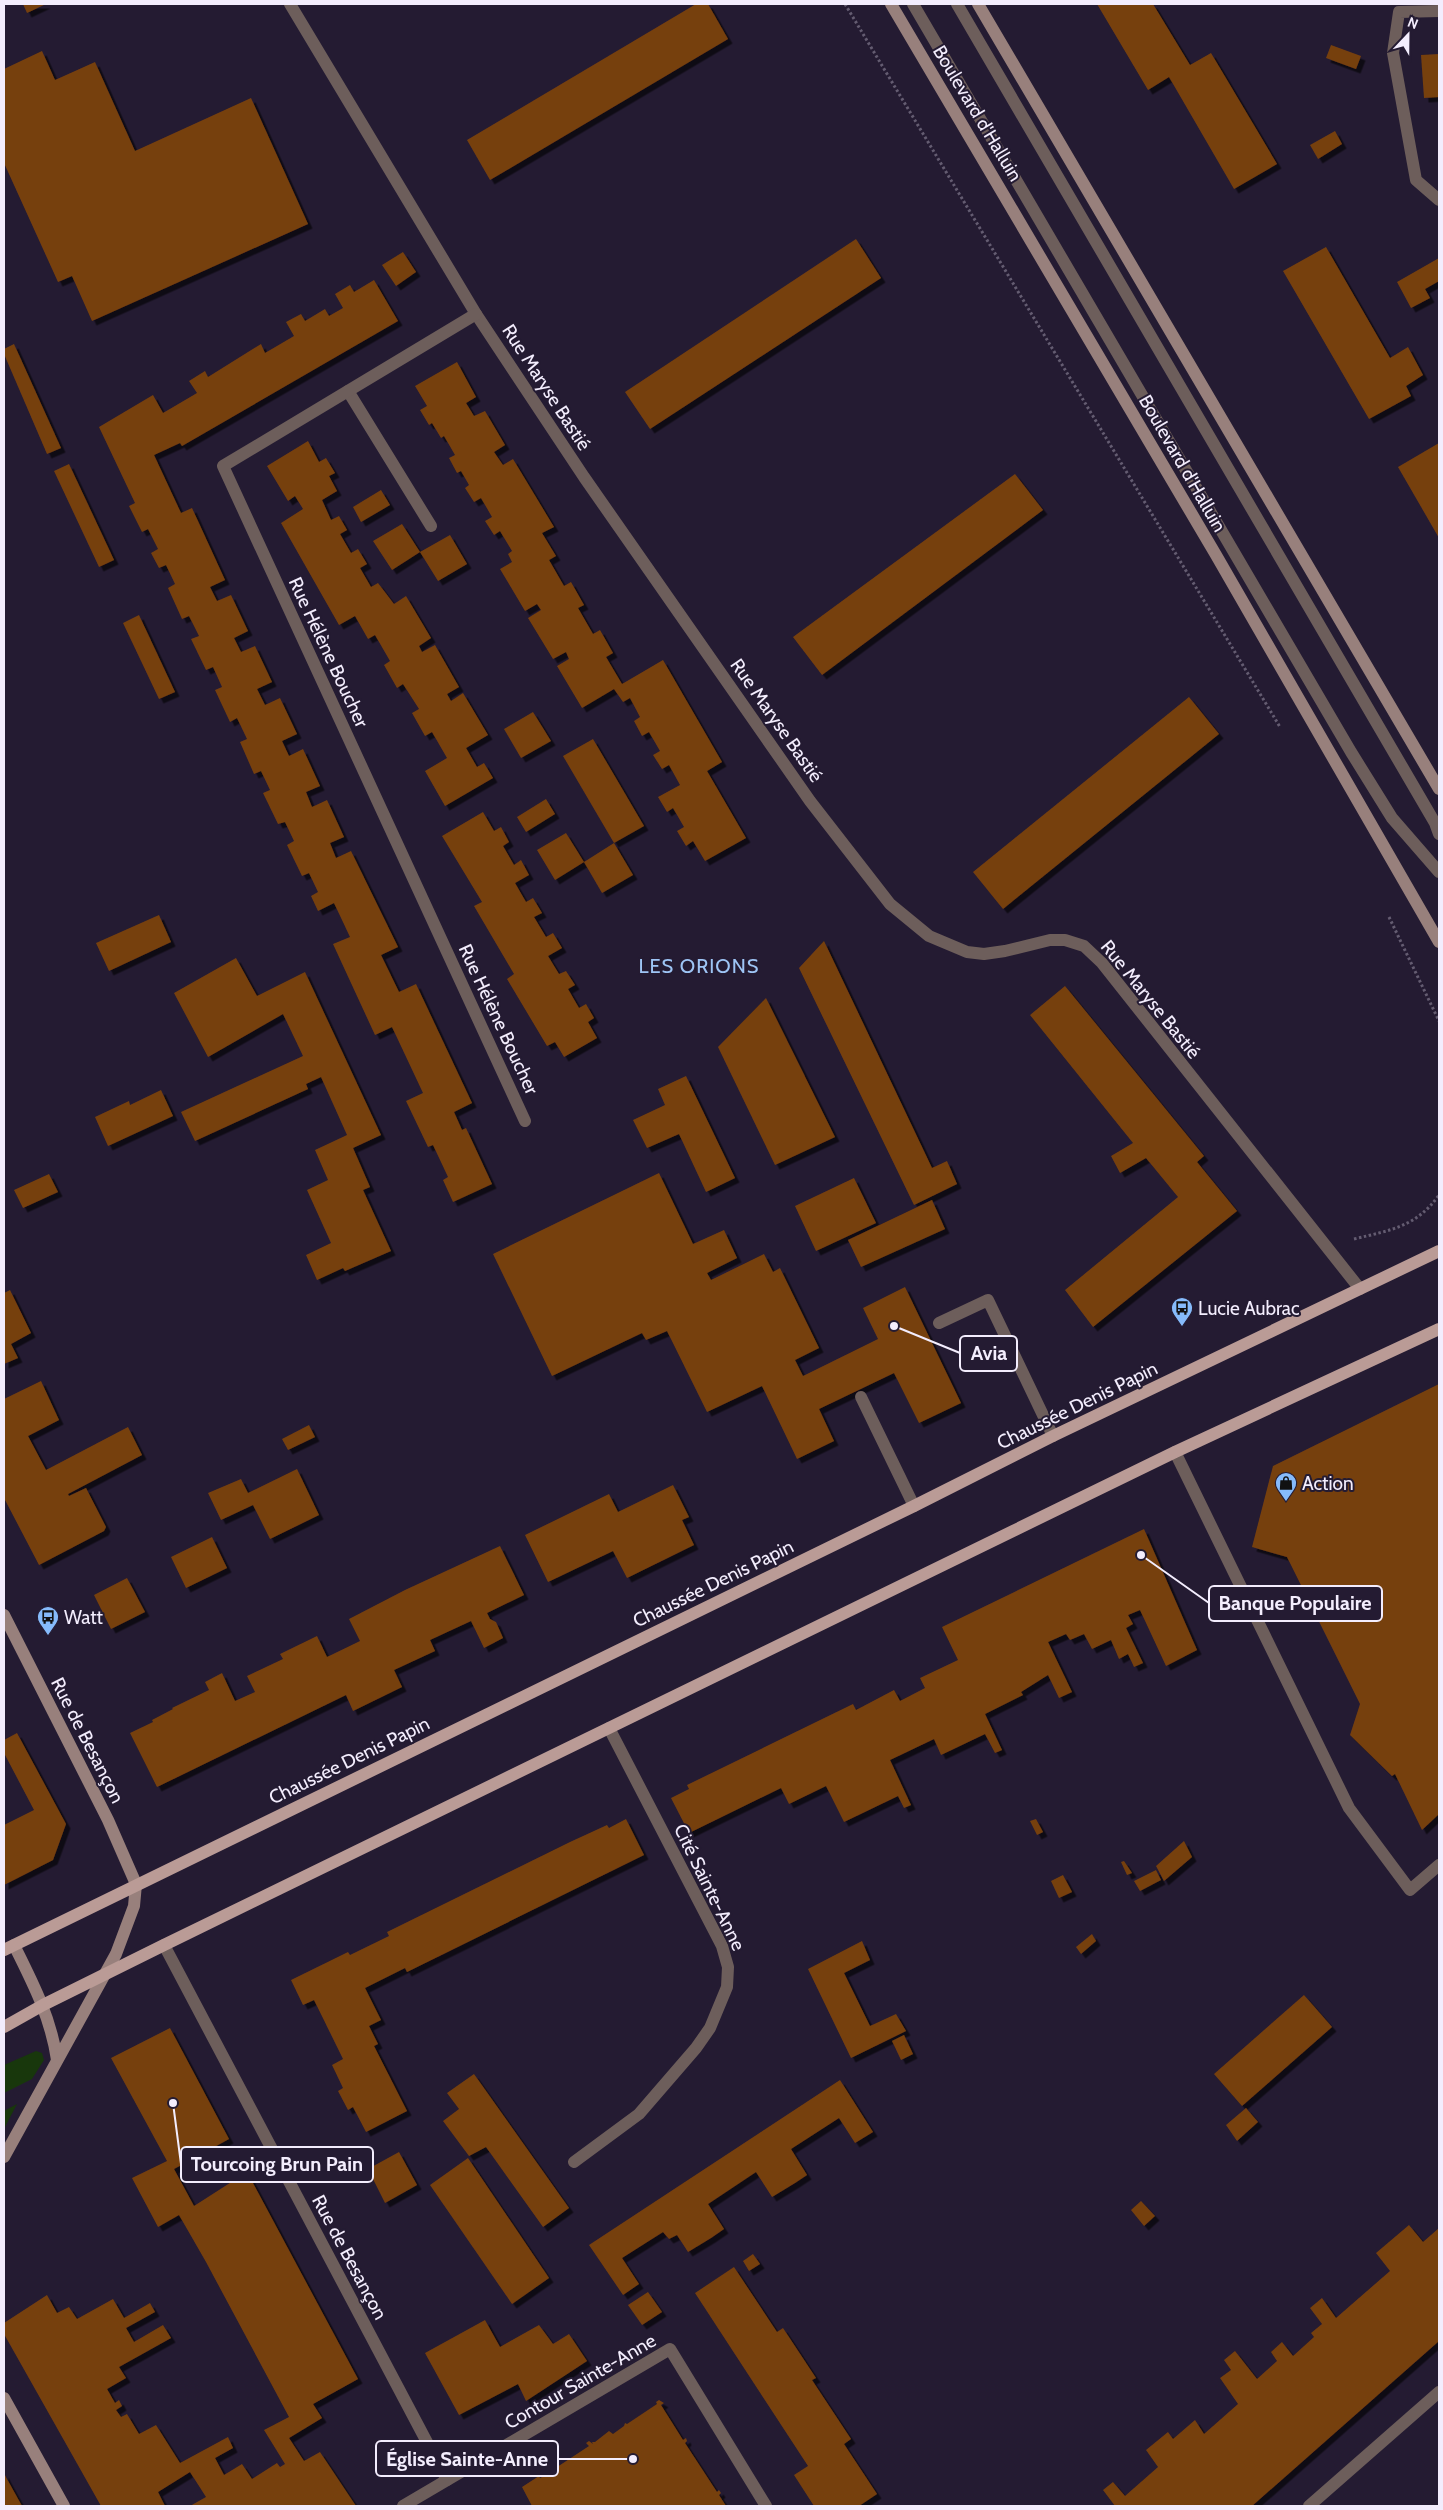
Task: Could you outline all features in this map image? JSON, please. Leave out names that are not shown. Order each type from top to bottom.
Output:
[{"type":"main road","name":"Boulevard d'Halluin","points":[[891,4],[1216,555],[1439,942]]},
{"type":"main road","points":[[978,4],[1439,789]]},
{"type":"main road","name":"Chaussée Denis Papin","points":[[9,1948],[136,1884],[914,1506],[1053,1436],[1439,1251]]},
{"type":"main road","points":[[4,2028],[43,2005],[105,1976],[164,1945],[1175,1452],[1439,1329]]},
{"type":"main road","name":"Rue de Besançon","points":[[4,1615],[108,1820],[136,1884]]},
{"type":"main road","points":[[4,2157],[105,1976],[128,1927],[134,1906],[136,1884]]},
{"type":"main road","points":[[9,1948],[43,2005],[54,2037],[57,2060]]},
{"type":"main road","points":[[4,2398],[64,2506]]},
{"type":"street","name":"Rue Maryse Bastié","points":[[290,4],[476,314],[584,477],[810,801],[890,904],[928,936],[967,952],[984,954],[1005,952],[1050,940],[1065,940],[1084,946],[1102,963],[1324,1246],[1360,1289]]},
{"type":"street","points":[[913,4],[1351,752],[1392,818],[1439,872]]},
{"type":"street","points":[[956,4],[1255,513],[1435,823],[1439,834]]},
{"type":"street","points":[[1439,11],[1399,12],[1393,53],[1416,180],[1439,200]]},
{"type":"street","name":"Rue Hélène Boucher","points":[[476,314],[223,466],[525,1121]]},
{"type":"street","points":[[348,391],[431,526]]},
{"type":"street","points":[[939,1324],[988,1300],[1053,1436]]},
{"type":"street","points":[[861,1397],[914,1506]]},
{"type":"street","points":[[1175,1452],[1349,1808],[1410,1890],[1439,1865]]},
{"type":"street","name":"Cité Sainte-Anne","points":[[574,2162],[639,2114],[696,2048],[710,2028],[720,2010],[727,1987],[728,1967],[722,1946],[609,1728]]},
{"type":"street","name":"Rue de Besançon","points":[[164,1945],[447,2480]]},
{"type":"street","name":"Contour Sainte-Anne","points":[[403,2506],[670,2349],[766,2506]]},
{"type":"street","points":[[1309,2506],[1439,2392]]},
{"type":"path","points":[[845,4],[1280,728]]},
{"type":"path","points":[[1388,914],[1439,1021]]},
{"type":"path","points":[[1324,1246],[1391,1230],[1420,1217],[1439,1194]]},
{"type":"green space","points":[[36,2051],[42,2053],[44,2060],[32,2079],[4,2093],[4,2065]]},
{"type":"green space","points":[[17,2104],[4,2129],[4,2111]]},
{"type":"building","points":[[23,4],[46,4],[27,13]]},
{"type":"building","points":[[696,4],[708,4],[728,39],[490,180],[467,140]]},
{"type":"building","points":[[1097,4],[1153,4],[1190,65],[1211,53],[1277,164],[1234,189],[1169,77],[1148,90]]},
{"type":"building","points":[[1331,45],[1361,56],[1356,69],[1326,58]]},
{"type":"building","points":[[42,51],[55,80],[95,62],[135,151],[251,98],[308,224],[92,321],[72,276],[58,282],[4,163],[4,69]]},
{"type":"building","points":[[1439,54],[1439,97],[1424,98],[1421,55]]},
{"type":"building","points":[[1335,131],[1342,144],[1318,159],[1310,145]]},
{"type":"building","points":[[856,239],[881,278],[650,429],[625,392]]},
{"type":"building","points":[[1326,247],[1390,358],[1408,347],[1423,375],[1406,386],[1411,396],[1369,419],[1283,271]]},
{"type":"building","points":[[403,252],[416,272],[396,286],[382,265]]},
{"type":"building","points":[[1439,258],[1439,281],[1425,289],[1430,298],[1411,308],[1397,282]]},
{"type":"building","points":[[374,280],[398,321],[182,446],[180,443],[154,455],[181,513],[192,508],[225,580],[210,587],[217,601],[231,595],[248,631],[234,638],[241,652],[255,646],[272,682],[257,689],[265,705],[280,698],[297,734],[282,741],[289,756],[303,749],[320,786],[306,792],[312,807],[327,800],[344,837],[330,843],[336,858],[351,851],[398,947],[381,955],[399,992],[416,984],[472,1103],[454,1112],[462,1130],[466,1128],[492,1184],[453,1202],[443,1180],[448,1177],[433,1145],[428,1147],[406,1101],[423,1093],[392,1027],[375,1035],[333,944],[350,937],[334,903],[318,911],[311,896],[318,892],[309,873],[302,876],[287,845],[294,841],[285,822],[278,824],[263,793],[270,790],[261,771],[254,774],[240,742],[247,739],[237,718],[230,722],[215,690],[222,687],[213,667],[206,670],[191,639],[199,636],[189,616],[182,619],[168,588],[175,584],[166,565],[159,568],[151,553],[158,549],[148,529],[142,532],[129,506],[135,503],[99,427],[153,395],[163,413],[197,393],[189,381],[205,371],[208,377],[261,344],[265,353],[294,336],[286,322],[301,314],[305,321],[325,309],[329,316],[343,308],[335,294],[350,285],[354,292]]},
{"type":"building","points":[[14,344],[61,448],[47,454],[4,354],[4,349]]},
{"type":"building","points":[[457,362],[476,397],[466,403],[474,416],[485,411],[505,445],[494,452],[503,465],[513,459],[554,527],[542,533],[556,556],[549,560],[564,586],[571,582],[584,605],[578,608],[593,634],[600,630],[613,653],[606,657],[622,684],[663,660],[722,762],[707,771],[746,838],[705,861],[693,841],[686,846],[677,831],[684,827],[673,808],[667,812],[658,797],[680,785],[669,765],[662,769],[653,755],[660,751],[649,732],[642,736],[634,721],[640,717],[630,698],[623,702],[614,689],[582,708],[557,666],[569,659],[566,652],[553,659],[528,618],[541,610],[537,604],[525,611],[500,569],[512,562],[508,554],[512,551],[500,531],[494,535],[485,521],[492,517],[481,498],[474,502],[465,488],[469,485],[461,471],[457,473],[449,458],[455,455],[444,436],[441,438],[432,423],[429,425],[420,410],[427,406],[415,386]]},
{"type":"building","points":[[308,441],[319,462],[326,458],[335,473],[329,476],[337,491],[322,500],[331,520],[339,516],[347,530],[340,534],[351,553],[358,549],[367,564],[360,568],[371,587],[378,583],[394,604],[406,596],[431,638],[419,646],[422,652],[435,645],[459,687],[447,694],[451,701],[463,693],[488,735],[466,748],[477,767],[484,763],[493,778],[445,806],[425,771],[447,758],[432,732],[425,736],[412,713],[419,709],[403,684],[397,688],[384,665],[390,661],[375,635],[368,639],[355,616],[339,625],[281,523],[303,509],[295,496],[288,501],[267,466]]},
{"type":"building","points":[[1439,443],[1439,538],[1398,467]]},
{"type":"building","points":[[69,464],[114,560],[99,567],[54,471]]},
{"type":"building","points":[[1015,474],[1043,510],[822,675],[793,637]]},
{"type":"building","points":[[381,490],[390,505],[361,522],[353,507]]},
{"type":"building","points":[[402,524],[420,552],[392,570],[373,541]]},
{"type":"building","points":[[450,535],[467,564],[438,581],[420,552]]},
{"type":"building","points":[[139,615],[175,692],[159,699],[123,623]]},
{"type":"building","points":[[1189,697],[1219,734],[1003,909],[973,872]]},
{"type":"building","points":[[533,712],[551,741],[521,758],[504,729]]},
{"type":"building","points":[[593,739],[644,826],[614,843],[563,756]]},
{"type":"building","points":[[546,799],[555,814],[526,832],[517,817]]},
{"type":"building","points":[[483,812],[494,831],[501,827],[509,842],[503,846],[514,865],[521,860],[529,875],[515,883],[526,902],[533,898],[542,913],[534,917],[546,937],[553,933],[562,948],[548,956],[559,974],[566,971],[575,985],[568,989],[579,1008],[586,1004],[594,1018],[588,1022],[597,1038],[564,1057],[555,1042],[547,1046],[507,979],[514,974],[474,906],[482,902],[442,836]]},
{"type":"building","points":[[566,833],[584,862],[555,880],[537,850]]},
{"type":"building","points":[[614,843],[633,875],[602,893],[584,862]]},
{"type":"building","points":[[159,915],[171,942],[109,971],[96,943]]},
{"type":"building","points":[[824,941],[932,1168],[947,1161],[957,1184],[914,1205],[799,968]]},
{"type":"building","points":[[236,958],[257,996],[305,972],[381,1135],[353,1148],[370,1187],[363,1190],[391,1251],[345,1271],[343,1268],[317,1280],[306,1255],[331,1243],[307,1190],[328,1180],[315,1150],[347,1135],[321,1077],[306,1084],[308,1089],[195,1141],[181,1112],[303,1056],[283,1014],[208,1057],[174,993]]},
{"type":"building","points":[[1065,986],[1204,1156],[1197,1162],[1237,1211],[1093,1327],[1065,1290],[1178,1197],[1146,1158],[1120,1173],[1111,1156],[1133,1143],[1030,1015]]},
{"type":"building","points":[[766,998],[835,1137],[775,1165],[718,1047]]},
{"type":"building","points":[[686,1076],[735,1178],[706,1192],[679,1134],[647,1148],[633,1120],[665,1105],[658,1089]]},
{"type":"building","points":[[161,1090],[173,1116],[108,1146],[95,1117],[129,1101],[130,1105]]},
{"type":"building","points":[[659,1173],[693,1244],[724,1230],[737,1258],[707,1273],[711,1280],[764,1254],[773,1272],[780,1268],[819,1348],[795,1360],[803,1376],[878,1339],[863,1308],[905,1287],[961,1403],[919,1423],[894,1373],[819,1409],[834,1441],[797,1459],[762,1386],[707,1412],[667,1331],[646,1340],[642,1333],[552,1376],[493,1254]]},
{"type":"building","points":[[49,1174],[58,1192],[23,1208],[14,1190]]},
{"type":"building","points":[[854,1178],[876,1223],[816,1251],[795,1206]]},
{"type":"building","points":[[932,1200],[945,1229],[861,1267],[848,1240]]},
{"type":"building","points":[[10,1290],[31,1333],[11,1344],[18,1358],[4,1364],[4,1293]]},
{"type":"building","points":[[41,1381],[59,1420],[28,1436],[46,1470],[128,1427],[142,1455],[68,1494],[69,1496],[86,1488],[106,1527],[104,1531],[39,1565],[4,1498],[4,1399]]},
{"type":"building","points":[[1439,1384],[1439,1814],[1422,1830],[1395,1774],[1392,1776],[1350,1735],[1360,1704],[1287,1557],[1252,1547],[1273,1466]]},
{"type":"building","points":[[309,1425],[315,1437],[288,1450],[282,1439]]},
{"type":"building","points":[[297,1469],[319,1515],[270,1539],[253,1505],[221,1520],[208,1493],[241,1479],[248,1493]]},
{"type":"building","points":[[673,1485],[689,1517],[682,1520],[694,1545],[627,1578],[613,1551],[548,1582],[525,1535],[609,1494],[618,1512]]},
{"type":"building","points":[[1144,1529],[1197,1650],[1166,1666],[1140,1610],[1128,1615],[1133,1624],[1126,1628],[1143,1663],[1134,1667],[1128,1654],[1119,1659],[1111,1640],[1092,1649],[1084,1634],[1070,1640],[1066,1634],[1048,1642],[1072,1692],[1059,1698],[1048,1675],[1021,1692],[1023,1695],[985,1714],[1002,1750],[995,1753],[985,1734],[941,1755],[934,1739],[890,1760],[911,1805],[904,1808],[898,1796],[844,1822],[826,1786],[789,1804],[781,1788],[689,1833],[671,1798],[689,1789],[687,1785],[853,1704],[856,1710],[894,1690],[900,1701],[925,1688],[920,1678],[958,1660],[942,1627]]},
{"type":"building","points":[[212,1537],[227,1568],[186,1588],[171,1557]]},
{"type":"building","points":[[500,1546],[524,1595],[487,1613],[490,1619],[496,1622],[503,1638],[484,1648],[471,1621],[430,1640],[435,1651],[394,1670],[402,1687],[353,1711],[346,1695],[157,1787],[130,1733],[153,1722],[152,1720],[172,1708],[209,1690],[205,1682],[222,1673],[235,1701],[255,1692],[247,1676],[283,1659],[280,1654],[317,1636],[327,1657],[360,1641],[349,1619],[405,1590]]},
{"type":"building","points":[[127,1578],[145,1612],[111,1629],[94,1595]]},
{"type":"building","points":[[17,1733],[66,1824],[53,1860],[4,1885],[4,1825],[34,1810],[4,1753],[4,1740]]},
{"type":"building","points":[[626,1819],[644,1855],[407,1972],[405,1968],[365,1988],[381,2020],[369,2026],[378,2044],[374,2046],[407,2111],[366,2132],[353,2107],[348,2110],[338,2091],[343,2088],[332,2065],[343,2059],[314,2000],[303,2005],[291,1980],[348,1952],[350,1955],[389,1936],[387,1932],[570,1842],[607,1825],[609,1828]]},
{"type":"building","points":[[1036,1819],[1043,1832],[1037,1835],[1030,1821]]},
{"type":"building","points":[[1184,1841],[1192,1857],[1164,1881],[1156,1866]]},
{"type":"building","points":[[1124,1861],[1132,1873],[1127,1875],[1121,1862]]},
{"type":"building","points":[[1156,1870],[1161,1880],[1140,1891],[1134,1881]]},
{"type":"building","points":[[1063,1875],[1072,1892],[1059,1898],[1051,1881]]},
{"type":"building","points":[[1092,1934],[1096,1941],[1081,1954],[1076,1947]]},
{"type":"building","points":[[862,1941],[870,1960],[844,1973],[870,2026],[896,2014],[906,2031],[851,2058],[808,1969]]},
{"type":"building","points":[[1304,1995],[1332,2027],[1242,2106],[1214,2074]]},
{"type":"building","points":[[170,2028],[229,2139],[174,2169],[194,2206],[247,2172],[358,2379],[313,2404],[322,2418],[289,2438],[304,2461],[320,2452],[356,2506],[190,2506],[206,2497],[190,2472],[158,2492],[165,2506],[101,2506],[4,2334],[4,2323],[47,2295],[57,2313],[69,2307],[77,2319],[113,2299],[124,2318],[150,2303],[155,2312],[126,2328],[134,2342],[163,2325],[171,2338],[119,2367],[126,2378],[107,2389],[115,2403],[119,2400],[122,2406],[116,2410],[121,2417],[127,2414],[139,2434],[156,2425],[180,2463],[228,2437],[233,2448],[215,2458],[224,2475],[242,2464],[252,2479],[277,2463],[280,2467],[285,2464],[264,2430],[289,2417],[179,2215],[158,2227],[132,2178],[167,2161],[111,2058]]},
{"type":"building","points":[[904,2035],[913,2054],[901,2060],[892,2041]]},
{"type":"building","points":[[474,2074],[569,2208],[543,2227],[486,2147],[469,2156],[443,2121],[459,2109],[447,2093]]},
{"type":"building","points":[[840,2080],[873,2132],[855,2143],[839,2118],[791,2149],[807,2175],[795,2183],[772,2197],[756,2172],[708,2204],[724,2229],[711,2238],[688,2252],[677,2235],[669,2239],[663,2232],[622,2258],[639,2284],[623,2295],[589,2245]]},
{"type":"building","points":[[1246,2108],[1258,2122],[1237,2141],[1226,2125]]},
{"type":"building","points":[[399,2152],[417,2185],[385,2203],[368,2169]]},
{"type":"building","points":[[468,2158],[549,2278],[512,2304],[430,2185]]},
{"type":"building","points":[[1141,2201],[1155,2216],[1144,2226],[1131,2210]]},
{"type":"building","points":[[1409,2225],[1423,2242],[1439,2228],[1439,2341],[1252,2506],[1115,2506],[1103,2490],[1113,2482],[1125,2496],[1158,2467],[1146,2450],[1168,2432],[1173,2439],[1195,2420],[1204,2434],[1238,2404],[1220,2378],[1231,2370],[1224,2360],[1235,2351],[1257,2379],[1277,2361],[1271,2352],[1282,2342],[1293,2356],[1314,2337],[1311,2333],[1322,2324],[1310,2308],[1322,2298],[1336,2318],[1390,2271],[1376,2253]]},
{"type":"building","points":[[753,2254],[760,2264],[749,2271],[743,2261]]},
{"type":"building","points":[[734,2267],[777,2332],[783,2328],[816,2378],[812,2380],[851,2439],[844,2444],[877,2494],[859,2506],[814,2506],[794,2475],[808,2466],[695,2293]]},
{"type":"building","points":[[648,2292],[662,2312],[642,2325],[628,2305]]},
{"type":"building","points":[[485,2320],[500,2347],[539,2325],[553,2344],[569,2334],[587,2361],[526,2401],[518,2384],[459,2415],[425,2353]]},
{"type":"building","points":[[659,2400],[664,2403],[661,2405],[683,2440],[686,2438],[687,2441],[685,2443],[717,2492],[719,2490],[721,2493],[719,2495],[726,2506],[532,2506],[522,2487],[539,2476],[540,2478],[542,2477],[540,2474],[542,2472],[545,2475],[589,2446],[586,2443],[589,2441],[593,2444],[592,2442],[595,2442],[609,2431],[613,2434],[624,2426],[625,2423],[627,2424],[657,2404],[656,2402]]},
{"type":"building","points":[[4,2473],[7,2479],[22,2506],[4,2506]]},
{"type":"place","name":"Avia","points":[[894,1326]]},
{"type":"place","name":"Lucie Aubrac","points":[[1182,1327]]},
{"type":"place","name":"Action","points":[[1286,1502]]},
{"type":"place","name":"Banque Populaire","points":[[1141,1555]]},
{"type":"place","name":"Watt","points":[[48,1636]]},
{"type":"place","name":"Tourcoing Brun Pain","points":[[173,2103]]},
{"type":"place","name":"Église Sainte-Anne","points":[[633,2459]]},
{"type":"district","name":"LES ORIONS","points":[[699,966]]}]
